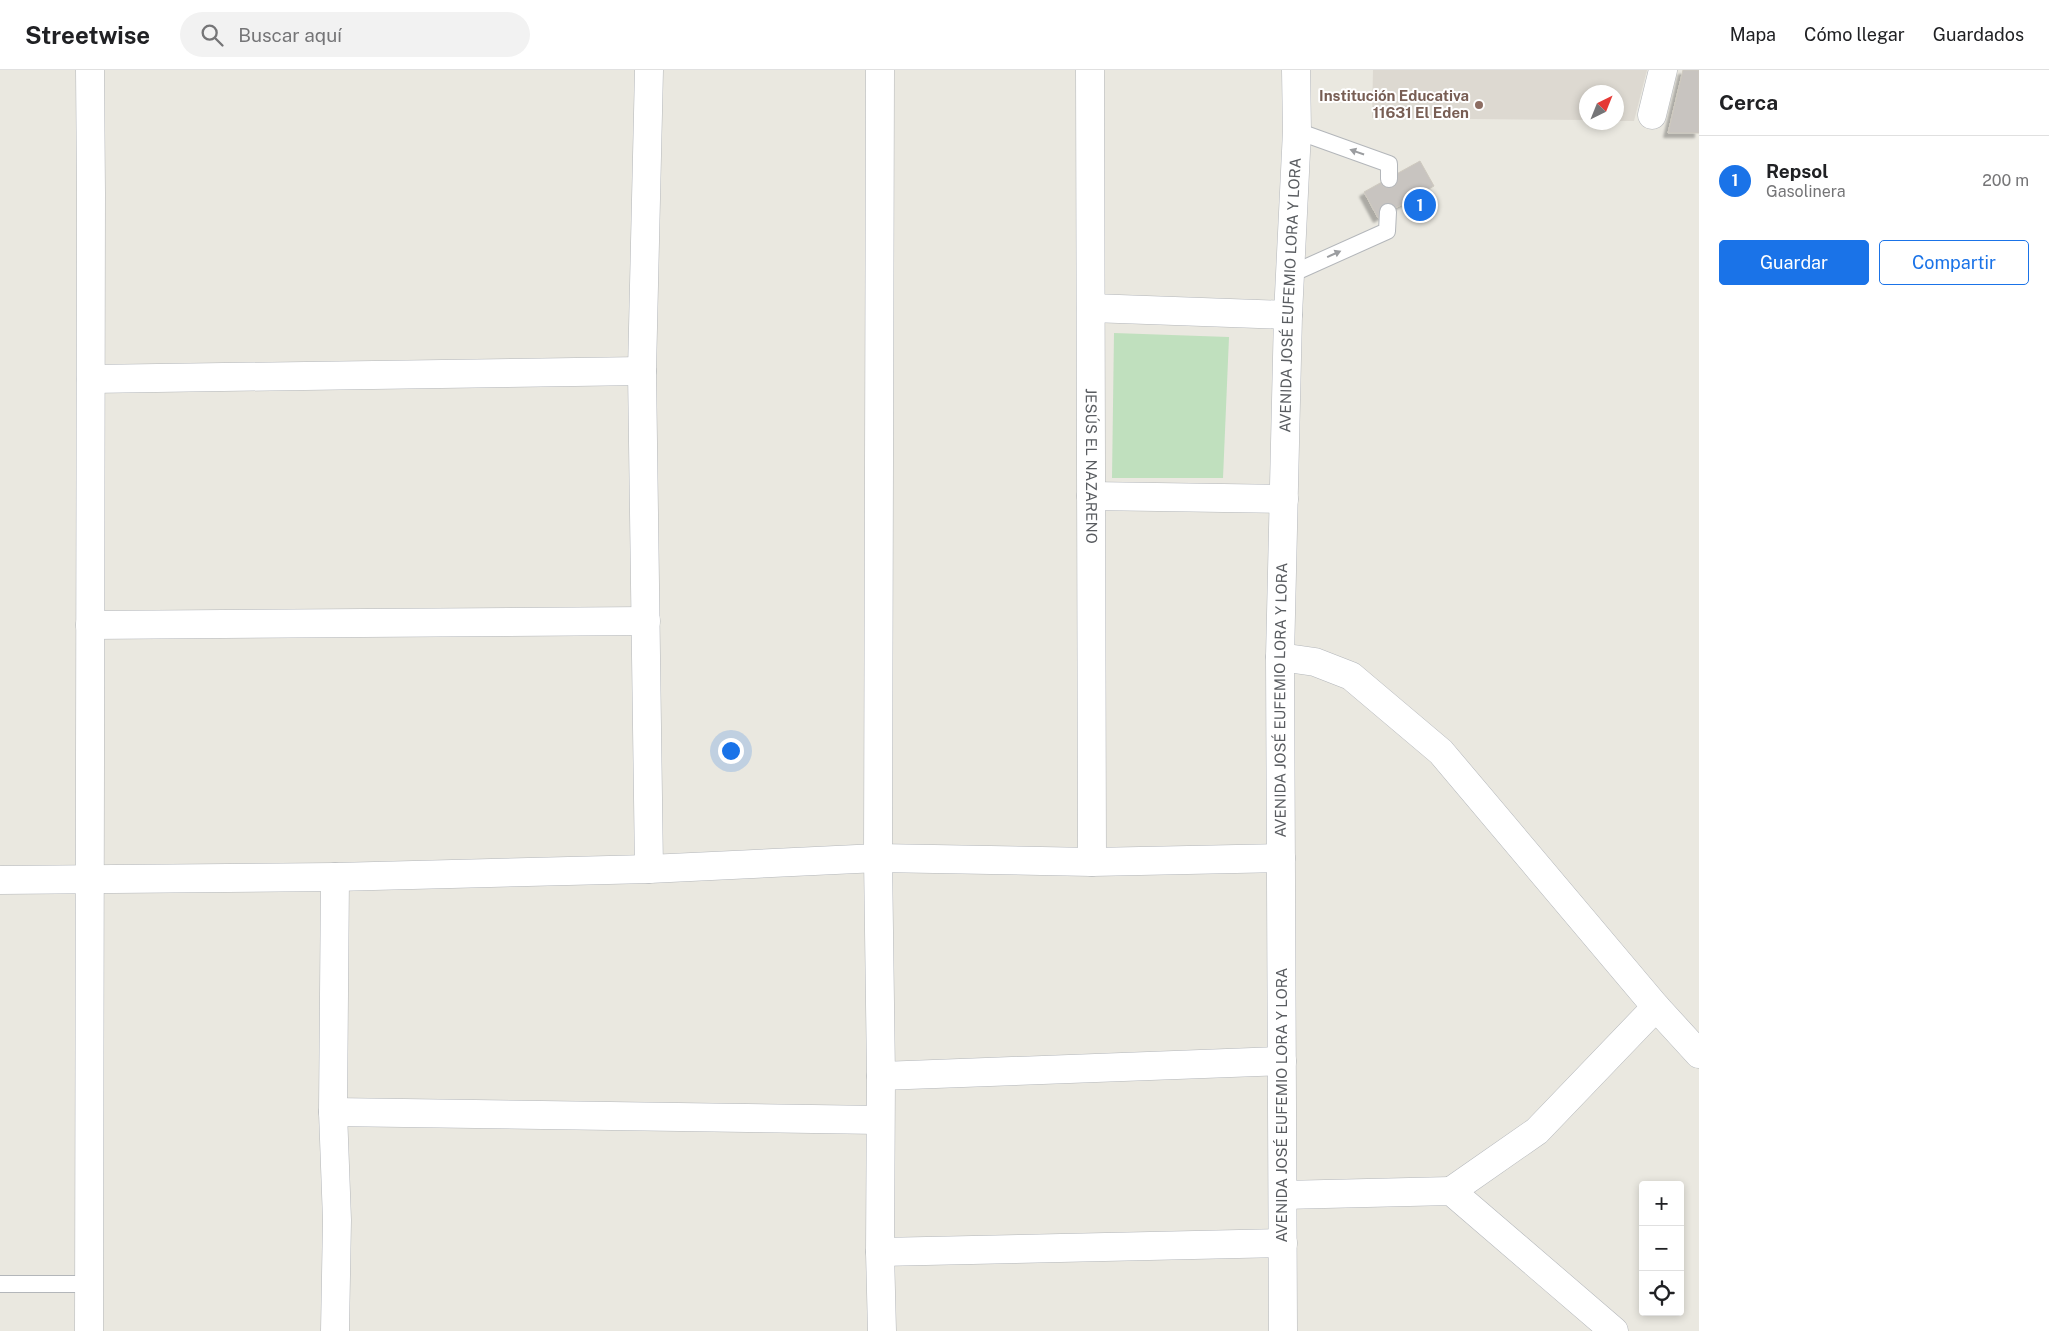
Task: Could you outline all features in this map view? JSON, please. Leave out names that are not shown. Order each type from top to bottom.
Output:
[{"type":"street","points":[[89,1331],[90,70]]},
{"type":"street","points":[[649,70],[642,371],[649,869]]},
{"type":"street","points":[[880,70],[878,858],[882,1331]]},
{"type":"street","name":"JESÚS EL NAZARENO","points":[[1090,70],[1092,862]]},
{"type":"street","name":"AVENIDA JOSÉ EUFEMIO LORA Y LORA","points":[[1283,1331],[1280,657],[1288,315],[1297,131],[1296,70]]},
{"type":"street","points":[[1652,115],[1663,70]]},
{"type":"street","points":[[1091,308],[1288,315]]},
{"type":"street","points":[[91,379],[642,371]]},
{"type":"street","points":[[1092,496],[1284,499]]},
{"type":"street","points":[[90,625],[646,622]]},
{"type":"street","points":[[1280,657],[1316,662],[1351,676],[1441,752],[1656,1007],[1699,1054]]},
{"type":"street","points":[[0,880],[334,877],[649,869],[878,858],[1092,862],[1281,858]]},
{"type":"street","points":[[334,877],[332,1112],[337,1220],[335,1331]]},
{"type":"street","points":[[1283,1195],[1451,1192],[1538,1131],[1656,1007]]},
{"type":"street","points":[[881,1076],[1282,1061]]},
{"type":"street","points":[[332,1112],[880,1120]]},
{"type":"street","points":[[1451,1192],[1614,1331]]},
{"type":"street","points":[[880,1252],[1283,1243]]},
{"type":"lane","points":[[1297,131],[1389,164],[1389,178]]},
{"type":"lane","points":[[1290,275],[1387,231],[1388,212]]},
{"type":"lane","points":[[0,1284],[89,1284]]},
{"type":"shaded area","name":"Institución Educativa 11631 El Eden","points":[[1373,70],[1647,70],[1634,121],[1624,121],[1624,85],[1579,85],[1579,120],[1372,118]]},
{"type":"green space","points":[[1114,333],[1229,337],[1223,478],[1112,478]]},
{"type":"building","points":[[1683,70],[1699,70],[1699,133],[1668,133]]},
{"type":"building","points":[[1420,161],[1434,186],[1378,218],[1364,192]]},
{"type":"place","name":"Institución Educativa 11631 El Eden","points":[[1479,105]]},
{"type":"place","name":"Repsol","points":[[1420,205]]}]
